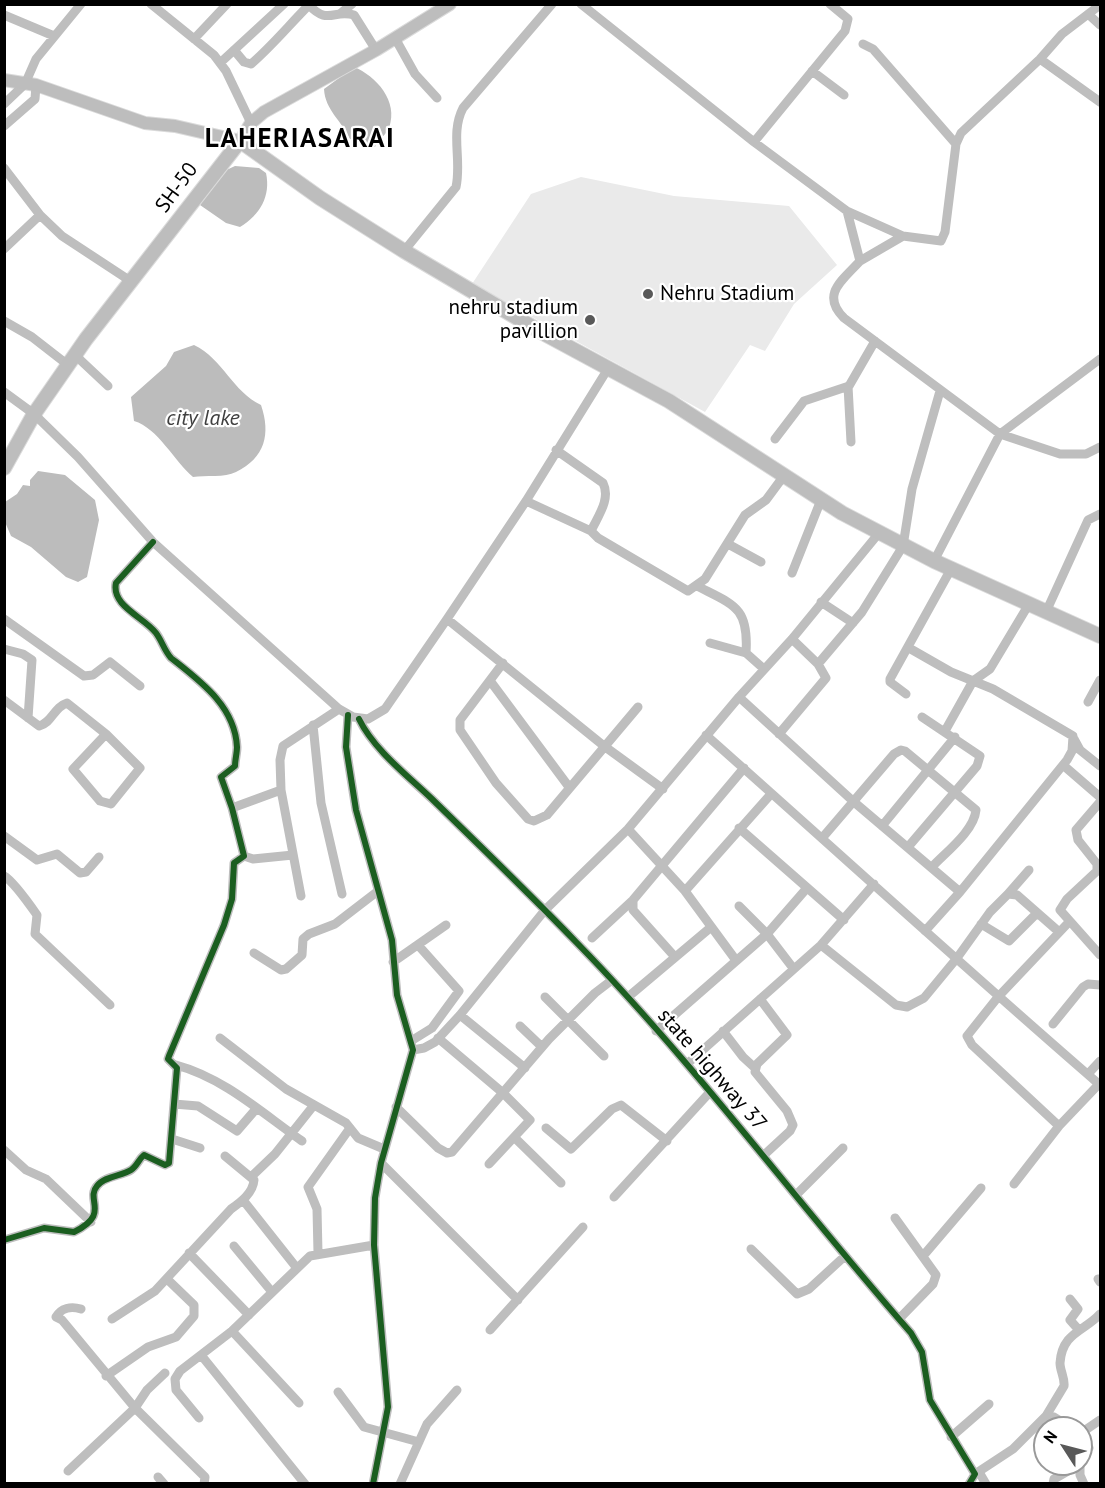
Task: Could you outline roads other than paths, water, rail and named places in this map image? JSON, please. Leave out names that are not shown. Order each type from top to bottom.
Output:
[{"type":"highway","points":[[240,141],[320,198],[404,251],[541,332],[669,401],[821,500],[903,546],[1101,636]]},
{"type":"highway","name":"SH-50","points":[[4,468],[34,414],[71,360],[240,141]]},
{"type":"main road","name":"SH-50","points":[[240,141],[251,123],[278,104],[376,50],[450,4]]},
{"type":"main road","points":[[4,80],[31,84],[145,123],[185,128],[240,141]]},
{"type":"street","points":[[4,126],[35,99],[31,84],[36,58],[81,4]]},
{"type":"street","points":[[151,4],[220,63],[251,123]]},
{"type":"street","points":[[194,39],[227,4]]},
{"type":"street","points":[[220,63],[284,4]]},
{"type":"street","points":[[234,50],[244,62],[251,64],[272,46],[282,31],[309,5],[323,17],[330,18],[342,13],[352,4]]},
{"type":"street","points":[[404,251],[456,187],[459,176],[456,124],[463,108],[552,4]]},
{"type":"street","points":[[580,4],[754,142],[847,211],[903,236],[937,243],[943,237],[956,144],[967,126],[1040,58],[1062,34],[1101,5]]},
{"type":"street","points":[[754,142],[848,25],[848,19],[830,4]]},
{"type":"street","points":[[342,13],[354,15],[376,50]]},
{"type":"street","points":[[1088,14],[1101,25]]},
{"type":"street","points":[[4,15],[54,36]]},
{"type":"street","points":[[395,38],[415,74],[437,98]]},
{"type":"street","points":[[863,44],[873,49],[956,144]]},
{"type":"street","points":[[1040,58],[1101,102]]},
{"type":"street","points":[[812,70],[844,95]]},
{"type":"street","points":[[4,104],[31,84]]},
{"type":"street","points":[[4,168],[40,215],[63,236],[132,282]]},
{"type":"street","points":[[847,211],[860,261]]},
{"type":"street","points":[[4,249],[40,215]]},
{"type":"street","points":[[903,236],[860,261],[836,287],[832,299],[836,310],[1000,435],[1060,454],[1086,454],[1101,447]]},
{"type":"street","points":[[4,321],[71,360],[108,386]]},
{"type":"street","points":[[851,442],[848,386],[875,341]]},
{"type":"street","points":[[934,561],[1000,435],[1101,359]]},
{"type":"street","points":[[4,392],[34,414],[92,471],[153,542],[339,709],[359,719],[369,719],[385,709],[447,619],[526,501],[609,368]]},
{"type":"street","points":[[775,439],[804,401],[848,386]]},
{"type":"street","points":[[818,664],[853,623],[903,546],[912,489],[940,391]]},
{"type":"street","points":[[556,450],[603,483],[606,488],[606,500],[591,531]]},
{"type":"street","points":[[526,501],[591,531],[598,538],[653,569],[681,590],[688,591],[697,586],[711,571],[745,514],[766,500],[783,477]]},
{"type":"street","points":[[792,573],[821,500]]},
{"type":"street","points":[[1046,612],[1088,520],[1101,514]]},
{"type":"street","points":[[412,1046],[429,1046],[460,1015],[545,910],[628,829],[663,789],[706,735],[792,639],[879,533]]},
{"type":"street","points":[[153,542],[116,583],[116,595],[157,634],[171,657],[220,700],[230,722],[237,747],[235,766],[221,777],[232,808],[244,856]]},
{"type":"street","points":[[728,544],[761,562]]},
{"type":"street","points":[[906,694],[893,685],[890,679],[951,569]]},
{"type":"street","points":[[697,586],[719,597],[742,614],[747,638],[746,653]]},
{"type":"street","points":[[821,602],[853,623]]},
{"type":"street","points":[[945,731],[952,714],[973,681],[994,663],[1029,604]]},
{"type":"street","points":[[4,619],[84,676],[93,675],[111,662],[140,686]]},
{"type":"street","points":[[447,619],[604,746],[663,789]]},
{"type":"street","points":[[779,734],[824,683],[826,674],[792,639]]},
{"type":"street","points":[[710,643],[746,653],[764,669]]},
{"type":"street","points":[[909,648],[1002,694],[1073,736],[1080,750],[1101,766]]},
{"type":"street","points":[[4,649],[24,654],[32,660],[28,718]]},
{"type":"street","points":[[503,663],[460,720],[460,730],[496,783],[528,819],[534,821],[546,815],[638,707]]},
{"type":"street","points":[[1088,702],[1101,680]]},
{"type":"street","points":[[490,682],[569,787]]},
{"type":"street","points":[[739,697],[854,802],[960,892]]},
{"type":"street","points":[[4,700],[28,718],[43,725],[58,707],[67,702],[106,734],[140,768],[111,804],[100,801],[73,769],[106,734]]},
{"type":"street","points":[[301,896],[281,790],[280,751],[288,741],[339,709]]},
{"type":"street","points":[[348,715],[347,758],[356,810],[392,940],[397,995],[412,1046],[384,1149],[375,1198],[374,1245],[388,1387],[384,1433],[374,1483]]},
{"type":"street","points":[[908,847],[976,766],[980,756],[956,737],[922,717]]},
{"type":"street","name":"state highway 37","points":[[359,719],[366,731],[402,771],[545,910],[628,997],[764,1155],[899,1320],[922,1352],[930,1400],[951,1437],[986,1484]]},
{"type":"street","points":[[313,725],[321,803],[342,894]]},
{"type":"street","points":[[706,735],[823,837],[998,997],[1100,1084],[1059,1126],[1014,1184]]},
{"type":"street","points":[[925,931],[960,892],[1063,765],[1072,751],[1073,736]]},
{"type":"street","points":[[882,826],[956,737]]},
{"type":"street","points":[[823,837],[898,751],[905,751],[972,804],[976,810],[975,817],[932,867]]},
{"type":"street","points":[[1063,765],[1101,797]]},
{"type":"street","points":[[592,938],[633,900],[744,768]]},
{"type":"street","points":[[232,808],[281,790]]},
{"type":"street","points":[[685,891],[771,794]]},
{"type":"street","points":[[1100,953],[1061,914],[1061,906],[1094,875],[1098,867],[1078,840],[1076,830],[1101,802]]},
{"type":"street","points":[[739,828],[844,920]]},
{"type":"street","points":[[628,829],[685,891],[735,959]]},
{"type":"street","points":[[4,836],[37,860],[57,854],[83,874],[99,857]]},
{"type":"street","points":[[244,856],[253,859],[293,855]]},
{"type":"street","points":[[244,856],[234,863],[232,898],[224,925],[168,1059],[176,1065],[208,1076],[302,1141]]},
{"type":"street","points":[[820,945],[896,1005],[907,1007],[924,998],[981,924],[1029,870]]},
{"type":"street","points":[[4,876],[12,881],[20,895],[37,915],[35,934],[110,1005]]},
{"type":"street","points":[[687,1064],[820,945],[874,884]]},
{"type":"street","points":[[656,1031],[735,959],[767,934],[807,888]]},
{"type":"street","points":[[254,953],[281,970],[286,969],[302,955],[303,939],[309,934],[335,924],[378,891]]},
{"type":"street","points":[[1008,894],[1017,895],[1058,931]]},
{"type":"street","points":[[633,900],[633,910],[675,957]]},
{"type":"street","points":[[739,906],[767,934],[793,968]]},
{"type":"street","points":[[981,924],[1009,941],[1037,913]]},
{"type":"street","points":[[1059,1126],[968,1041],[968,1032],[1058,931],[1069,922]]},
{"type":"street","points":[[393,962],[446,926]]},
{"type":"street","points":[[628,997],[710,928]]},
{"type":"street","points":[[412,1046],[432,1028],[459,991],[418,945]]},
{"type":"street","points":[[396,1107],[438,1149],[447,1153],[452,1152],[542,1047],[595,993],[612,981]]},
{"type":"street","points":[[1053,1024],[1083,987],[1088,984],[1101,985]]},
{"type":"street","points":[[545,997],[604,1056]]},
{"type":"street","points":[[755,1068],[787,1035],[760,999]]},
{"type":"street","points":[[460,1015],[525,1068]]},
{"type":"street","points":[[520,1026],[542,1047]]},
{"type":"street","points":[[723,1031],[743,1058],[755,1068],[759,1078],[787,1111],[793,1125],[764,1155]]},
{"type":"street","points":[[220,1038],[286,1089],[350,1128],[354,1136],[384,1149]]},
{"type":"street","points":[[438,1038],[503,1093],[530,1120],[489,1164]]},
{"type":"street","points":[[1088,1074],[1101,1061]]},
{"type":"street","points":[[4,1240],[44,1228],[71,1233],[91,1222],[96,1213],[94,1190],[98,1184],[131,1170],[144,1155],[167,1164],[171,1160],[176,1065]]},
{"type":"street","points":[[614,1197],[667,1142],[710,1092]]},
{"type":"street","points":[[174,1104],[198,1106],[237,1131],[256,1109]]},
{"type":"street","points":[[252,1176],[292,1134],[314,1105]]},
{"type":"street","points":[[546,1128],[571,1149],[612,1109],[621,1105],[667,1142]]},
{"type":"street","points":[[318,1253],[318,1209],[308,1187],[350,1128]]},
{"type":"street","points":[[515,1138],[561,1183]]},
{"type":"street","points":[[172,1139],[201,1148]]},
{"type":"street","points":[[796,1195],[843,1148]]},
{"type":"street","points":[[4,1150],[26,1170],[46,1179],[91,1222]]},
{"type":"street","points":[[112,1319],[155,1291],[189,1252],[231,1209],[243,1200],[254,1185],[252,1176],[225,1156]]},
{"type":"street","points":[[381,1163],[518,1300]]},
{"type":"street","points":[[923,1256],[981,1188]]},
{"type":"street","points":[[243,1200],[296,1267]]},
{"type":"street","points":[[895,1218],[936,1275],[936,1279],[899,1320]]},
{"type":"street","points":[[490,1330],[583,1227]]},
{"type":"street","points":[[199,1418],[176,1390],[175,1379],[201,1354],[232,1331],[296,1267],[318,1253],[374,1245]]},
{"type":"street","points":[[234,1246],[272,1292]]},
{"type":"street","points":[[751,1249],[797,1294],[809,1289],[845,1256]]},
{"type":"street","points":[[189,1252],[249,1315]]},
{"type":"street","points":[[106,1376],[148,1347],[176,1337],[194,1316],[194,1305],[167,1279]]},
{"type":"street","points":[[1070,1299],[1078,1307],[1070,1320],[1078,1329]]},
{"type":"street","points":[[81,1309],[66,1308],[56,1317],[62,1320],[106,1376],[135,1408],[205,1477],[204,1484]]},
{"type":"street","points":[[1046,1416],[1064,1386],[1060,1367],[1062,1352],[1078,1329],[1101,1314]]},
{"type":"street","points":[[232,1331],[298,1403]]},
{"type":"street","points":[[201,1354],[304,1484]]},
{"type":"street","points":[[68,1472],[135,1408],[147,1390],[165,1373]]},
{"type":"street","points":[[400,1484],[429,1420],[457,1390]]},
{"type":"street","points":[[338,1392],[364,1426],[419,1442]]},
{"type":"street","points":[[951,1437],[989,1404]]},
{"type":"street","points":[[969,1484],[977,1473],[1013,1449],[1033,1429]]},
{"type":"water","points":[[354,67],[377,83],[384,91],[391,108],[389,128],[375,147],[350,139],[325,96],[324,89]]},
{"type":"water","points":[[235,166],[259,168],[266,173],[267,181],[265,197],[258,211],[240,227],[226,223],[200,205],[222,172]]},
{"type":"water","name":"city lake","points":[[194,345],[213,358],[243,392],[261,405],[265,426],[263,444],[254,460],[231,474],[193,477],[151,430],[134,421],[131,397],[166,366],[174,352]]},
{"type":"water","points":[[38,471],[65,475],[95,500],[99,520],[87,577],[78,582],[66,577],[31,547],[11,536],[5,522],[5,502],[17,494],[23,485],[30,486],[30,480]]},
{"type":"place","name":"Nehru Stadium","points":[[648,294]]},
{"type":"place","name":"nehru stadium pavillion","points":[[590,320]]},
{"type":"district","name":"LAHERIASARAI","points":[[300,139]]}]
